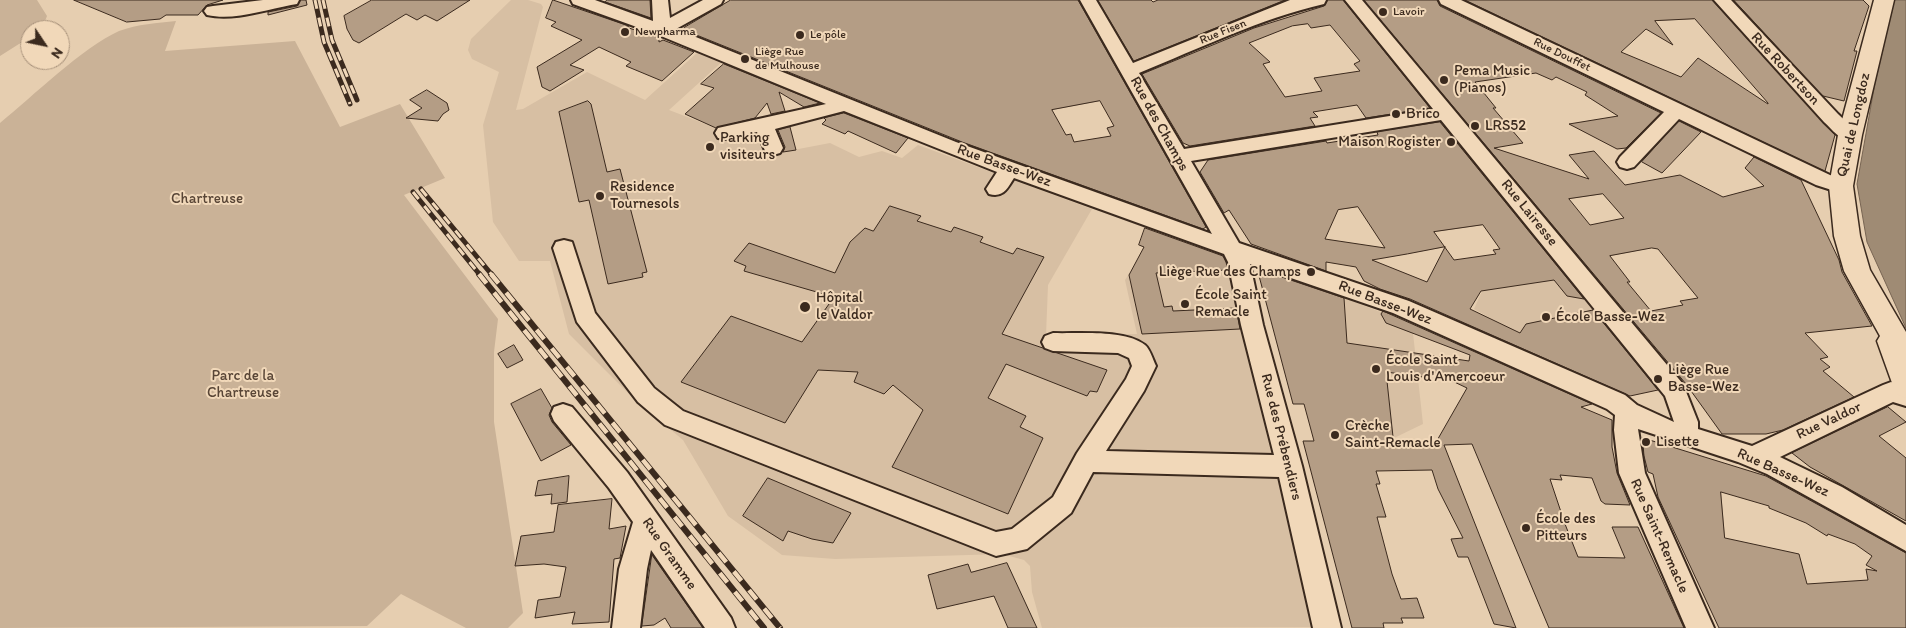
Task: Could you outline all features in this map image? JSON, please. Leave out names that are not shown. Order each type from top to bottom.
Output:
[{"type":"main road","name":"Quai de Longdoz","points":[[1881,1],[1850,135],[1841,186],[1843,217],[1852,255],[1867,291],[1906,357]]},
{"type":"main road","points":[[1884,321],[1906,386]]},
{"type":"street","points":[[213,10],[236,10],[291,0]]},
{"type":"street","name":"Rue Basse-Wez","points":[[579,0],[662,30],[1010,169],[1401,307],[1616,402],[1626,412],[1686,436],[1754,457],[1815,484],[1906,539]]},
{"type":"street","points":[[660,0],[662,30],[715,0]]},
{"type":"street","name":"Rue des Champs","points":[[1088,0],[1177,157],[1232,248]]},
{"type":"street","name":"Rue Fisen","points":[[1129,71],[1237,26],[1296,4],[1318,0]]},
{"type":"street","name":"Rue Lairesse","points":[[1353,0],[1675,391],[1686,422],[1686,436]]},
{"type":"street","name":"Rue Douffet","points":[[1447,0],[1823,180],[1841,186]]},
{"type":"street","name":"Rue Robertson","points":[[1722,0],[1811,97],[1850,135]]},
{"type":"street","points":[[1791,99],[1811,97]]},
{"type":"street","points":[[725,133],[818,114],[846,104]]},
{"type":"street","points":[[1627,162],[1677,110]]},
{"type":"street","points":[[1177,157],[1447,113]]},
{"type":"street","points":[[764,124],[773,148]]},
{"type":"street","points":[[996,189],[1010,169]]},
{"type":"street","points":[[564,248],[585,316],[646,396],[674,418],[996,544],[1018,540],[1062,504],[1086,461],[1136,384],[1144,366],[1138,352],[1121,344],[1053,342]]},
{"type":"street","name":"Rue des Prébendiers","points":[[1232,248],[1239,262],[1252,325],[1289,466],[1326,628]]},
{"type":"street","name":"Rue Valdor","points":[[1754,457],[1891,392],[1906,396]]},
{"type":"street","name":"Rue Saint-Remacle","points":[[1626,412],[1626,430],[1632,473],[1700,628]]},
{"type":"street","name":"Rue Gramme","points":[[563,414],[618,480],[721,628]]},
{"type":"street","points":[[1086,461],[1289,466]]},
{"type":"street","points":[[626,628],[633,569],[646,521]]},
{"type":"shaded area","name":"Hôpital le Valdor","points":[[511,0],[528,0],[541,4],[543,7],[516,110],[523,109],[587,72],[645,100],[698,52],[723,61],[669,110],[721,130],[760,123],[767,155],[830,143],[859,157],[882,151],[902,158],[918,145],[1092,209],[1048,285],[1046,335],[1137,334],[1125,280],[1129,274],[1230,272],[1314,627],[1042,628],[1032,592],[1030,566],[1024,560],[1002,554],[835,559],[782,555],[728,516],[683,440],[635,400],[569,334],[550,261],[519,261],[493,222],[483,125],[499,72],[472,59],[468,50],[471,39]]},
{"type":"shaded area","points":[[1895,0],[1906,0],[1906,328],[1867,242],[1857,184],[1875,83]]},
{"type":"shaded area","name":"École Basse-Wez","points":[[1566,270],[1615,331],[1551,343],[1540,364],[1492,340],[1501,324],[1474,309],[1482,291],[1505,277]]},
{"type":"shaded area","name":"École Saint Louis d'Amercoeur","points":[[1331,293],[1412,324],[1423,424],[1392,439],[1333,362]]},
{"type":"green space","points":[[0,0],[37,0],[47,16],[45,20],[20,20],[20,43],[0,56]]},
{"type":"green space","name":"Chartreuse","points":[[176,21],[165,51],[295,41],[340,127],[400,104],[445,178],[404,195],[498,319],[494,352],[494,422],[523,613],[508,628],[466,628],[401,594],[367,626],[0,628],[0,123],[62,70],[70,70],[70,63],[90,48],[119,31],[148,24]]},
{"type":"building","points":[[74,0],[223,0],[207,5],[198,15],[166,15],[160,19],[127,22]]},
{"type":"building","points":[[301,0],[306,0],[307,5],[268,15],[268,12],[297,6]]},
{"type":"building","points":[[372,0],[470,0],[437,21],[425,15],[417,20],[406,14],[359,43],[353,40],[347,29],[344,16]]},
{"type":"building","points":[[553,0],[629,26],[626,27],[659,38],[659,42],[663,40],[694,52],[662,81],[626,66],[631,62],[599,47],[570,65],[584,70],[550,91],[542,87],[537,67],[582,40],[551,26],[556,22],[546,18]]},
{"type":"building","points":[[608,0],[650,0],[651,18],[605,2]]},
{"type":"building","points":[[731,0],[1078,0],[1206,227],[1203,229],[962,142],[684,30],[684,28]],"holes":[[[1100,101],[1114,126],[1107,128],[1111,136],[1074,142],[1071,134],[1066,135],[1052,110]]]},
{"type":"building","points":[[1098,0],[1151,0],[1153,2],[1158,0],[1285,0],[1134,61]]},
{"type":"building","points":[[1328,0],[1343,0],[1430,108],[1366,118],[1357,105],[1313,112],[1318,117],[1310,118],[1315,126],[1190,146],[1183,143],[1142,74],[1254,28],[1324,6]],"holes":[[[1308,24],[1311,28],[1330,25],[1360,61],[1354,64],[1360,71],[1314,78],[1322,91],[1285,97],[1263,64],[1270,62],[1249,43],[1292,26]]]},
{"type":"building","points":[[1364,0],[1437,0],[1440,6],[1661,113],[1626,148],[1617,149],[1569,124],[1618,116],[1585,95],[1587,92],[1556,77],[1552,80],[1536,73],[1475,82],[1496,108],[1493,108],[1523,143],[1494,148],[1589,179],[1569,155],[1594,151],[1625,185],[1680,175],[1723,197],[1764,186],[1745,168],[1754,157],[1801,180],[1839,260],[1842,272],[1872,326],[1805,333],[1828,357],[1820,359],[1830,367],[1823,371],[1854,397],[1783,430],[1766,434],[1722,434],[1686,384]],"holes":[[[1603,194],[1624,218],[1590,225],[1569,199]],[[1652,248],[1658,249],[1698,298],[1680,301],[1683,305],[1651,311],[1627,282],[1630,282],[1610,256]]]},
{"type":"building","points":[[1465,0],[1712,0],[1835,135],[1825,171]],"holes":[[[1695,19],[1768,103],[1698,58],[1681,77],[1621,52],[1646,29],[1673,45],[1655,21]]]},
{"type":"building","points":[[1734,0],[1863,0],[1869,6],[1854,51],[1857,51],[1844,101],[1823,96]]},
{"type":"building","points":[[724,64],[820,103],[804,107],[779,92],[785,111],[771,114],[767,103],[755,118],[716,128],[685,114],[714,88],[701,84]]},
{"type":"building","points":[[427,90],[447,103],[449,110],[438,121],[406,118],[422,108],[410,100]]},
{"type":"building","name":"Residence Tournesols","points":[[588,101],[591,104],[607,172],[620,169],[647,272],[642,273],[643,277],[608,284],[589,200],[579,202],[559,112]]},
{"type":"building","points":[[844,113],[908,138],[896,153],[848,131],[845,134],[822,124],[826,120],[824,118]]},
{"type":"building","points":[[1679,121],[1701,132],[1662,173],[1642,162]]},
{"type":"building","points":[[1440,122],[1584,299],[1567,296],[1554,280],[1481,291],[1470,309],[1520,333],[1526,324],[1593,310],[1658,390],[1630,396],[1410,299],[1380,289],[1364,281],[1356,267],[1326,262],[1326,271],[1251,244],[1229,210],[1224,213],[1200,172],[1208,160],[1326,141],[1327,143],[1378,135],[1377,132]],"holes":[[[1358,207],[1385,248],[1325,239],[1338,210]],[[1483,225],[1500,249],[1493,250],[1496,254],[1454,260],[1434,232]],[[1445,247],[1427,282],[1372,260]]]},
{"type":"building","points":[[790,127],[796,150],[783,152],[785,147],[778,130]]},
{"type":"building","points":[[890,206],[921,216],[917,221],[951,232],[954,227],[983,237],[980,242],[1013,254],[1017,248],[1044,257],[1002,334],[1107,370],[1097,392],[1090,391],[1087,396],[1006,364],[988,398],[1026,416],[1020,427],[1043,438],[1008,514],[892,467],[923,410],[893,385],[884,394],[854,382],[858,372],[818,370],[785,423],[681,382],[731,316],[802,342],[834,297],[744,271],[746,266],[734,261],[749,243],[835,273],[850,242],[865,228],[873,231]]},
{"type":"building","points":[[1145,228],[1223,256],[1228,270],[1156,273],[1164,307],[1172,306],[1173,311],[1236,308],[1240,329],[1142,334],[1129,275],[1144,247],[1139,245]]},
{"type":"building","points":[[1261,270],[1344,298],[1347,343],[1469,361],[1470,355],[1386,323],[1381,314],[1383,311],[1592,404],[1581,407],[1612,420],[1612,447],[1617,473],[1630,505],[1605,504],[1601,501],[1592,478],[1560,475],[1562,480],[1550,479],[1565,524],[1578,557],[1625,558],[1612,527],[1638,527],[1684,628],[1549,628],[1472,444],[1444,445],[1516,628],[1494,624],[1468,557],[1458,557],[1451,539],[1463,538],[1438,489],[1432,470],[1376,471],[1380,484],[1376,484],[1386,517],[1377,517],[1392,574],[1401,599],[1417,598],[1424,618],[1401,618],[1403,623],[1383,623],[1384,628],[1352,628],[1303,441],[1314,441],[1304,404],[1293,404],[1258,272]],"holes":[[[1429,370],[1467,388],[1435,444],[1394,446],[1386,372],[1430,378]]]},
{"type":"building","points":[[514,345],[523,360],[507,368],[498,354]]},
{"type":"building","points":[[541,389],[552,408],[549,415],[552,422],[571,445],[541,461],[511,404]]},
{"type":"building","points":[[1888,407],[1906,422],[1879,436],[1906,458],[1906,521],[1810,467],[1792,453]]},
{"type":"building","points":[[1643,438],[1766,476],[1906,553],[1906,628],[1719,628],[1658,497],[1653,474],[1648,472],[1644,456]],"holes":[[[1721,492],[1769,506],[1769,508],[1806,523],[1827,536],[1828,534],[1855,544],[1872,556],[1866,565],[1877,571],[1866,569],[1868,580],[1807,584],[1799,554],[1725,538]]]},
{"type":"building","points":[[569,476],[567,502],[551,504],[552,494],[535,496],[538,481]]},
{"type":"building","points":[[768,478],[851,513],[833,543],[812,539],[788,531],[783,541],[743,516]]},
{"type":"building","points":[[612,499],[609,529],[626,526],[620,558],[614,559],[609,622],[572,624],[575,612],[535,618],[538,600],[560,597],[566,567],[544,564],[515,566],[521,536],[554,532],[558,505]]},
{"type":"building","points":[[652,555],[703,628],[671,628],[665,618],[654,625],[642,626]]},
{"type":"building","points":[[1007,563],[1037,628],[1008,628],[994,596],[937,609],[928,575],[968,564],[971,572]]},
{"type":"railway","points":[[315,0],[324,42],[350,104]]},
{"type":"railway","points":[[323,0],[332,40],[357,100]]},
{"type":"railway","points":[[421,189],[492,275]]},
{"type":"railway","points":[[413,192],[480,275]]},
{"type":"railway","points":[[479,274],[764,628]]},
{"type":"railway","points":[[491,274],[780,628]]},
{"type":"place","name":"Lavoir","points":[[1383,12]]},
{"type":"place","name":"Newpharma","points":[[625,32]]},
{"type":"place","name":"Le pôle","points":[[800,35]]},
{"type":"place","name":"Liège Rue de Mulhouse","points":[[745,59]]},
{"type":"place","name":"Pema Music (Pianos)","points":[[1444,80]]},
{"type":"place","name":"Brico","points":[[1396,114]]},
{"type":"place","name":"LRS52","points":[[1475,126]]},
{"type":"place","name":"Maison Rogister","points":[[1451,142]]},
{"type":"place","name":"Parking visiteurs","points":[[710,147]]},
{"type":"place","name":"Residence Tournesols","points":[[600,196]]},
{"type":"place","name":"Liège Rue des Champs","points":[[1311,272]]},
{"type":"place","name":"École Saint Remacle","points":[[1185,304]]},
{"type":"place","name":"Hôpital le Valdor","points":[[805,307]]},
{"type":"place","name":"École Basse-Wez","points":[[1546,317]]},
{"type":"place","name":"École Saint Louis d'Amercoeur","points":[[1376,369]]},
{"type":"place","name":"Liège Rue Basse-Wez","points":[[1658,379]]},
{"type":"place","name":"Crèche Saint-Remacle","points":[[1335,435]]},
{"type":"place","name":"Lisette","points":[[1646,442]]},
{"type":"place","name":"École des Pitteurs","points":[[1526,528]]},
{"type":"park label","name":"Parc de la Chartreuse","points":[[243,384]]}]
